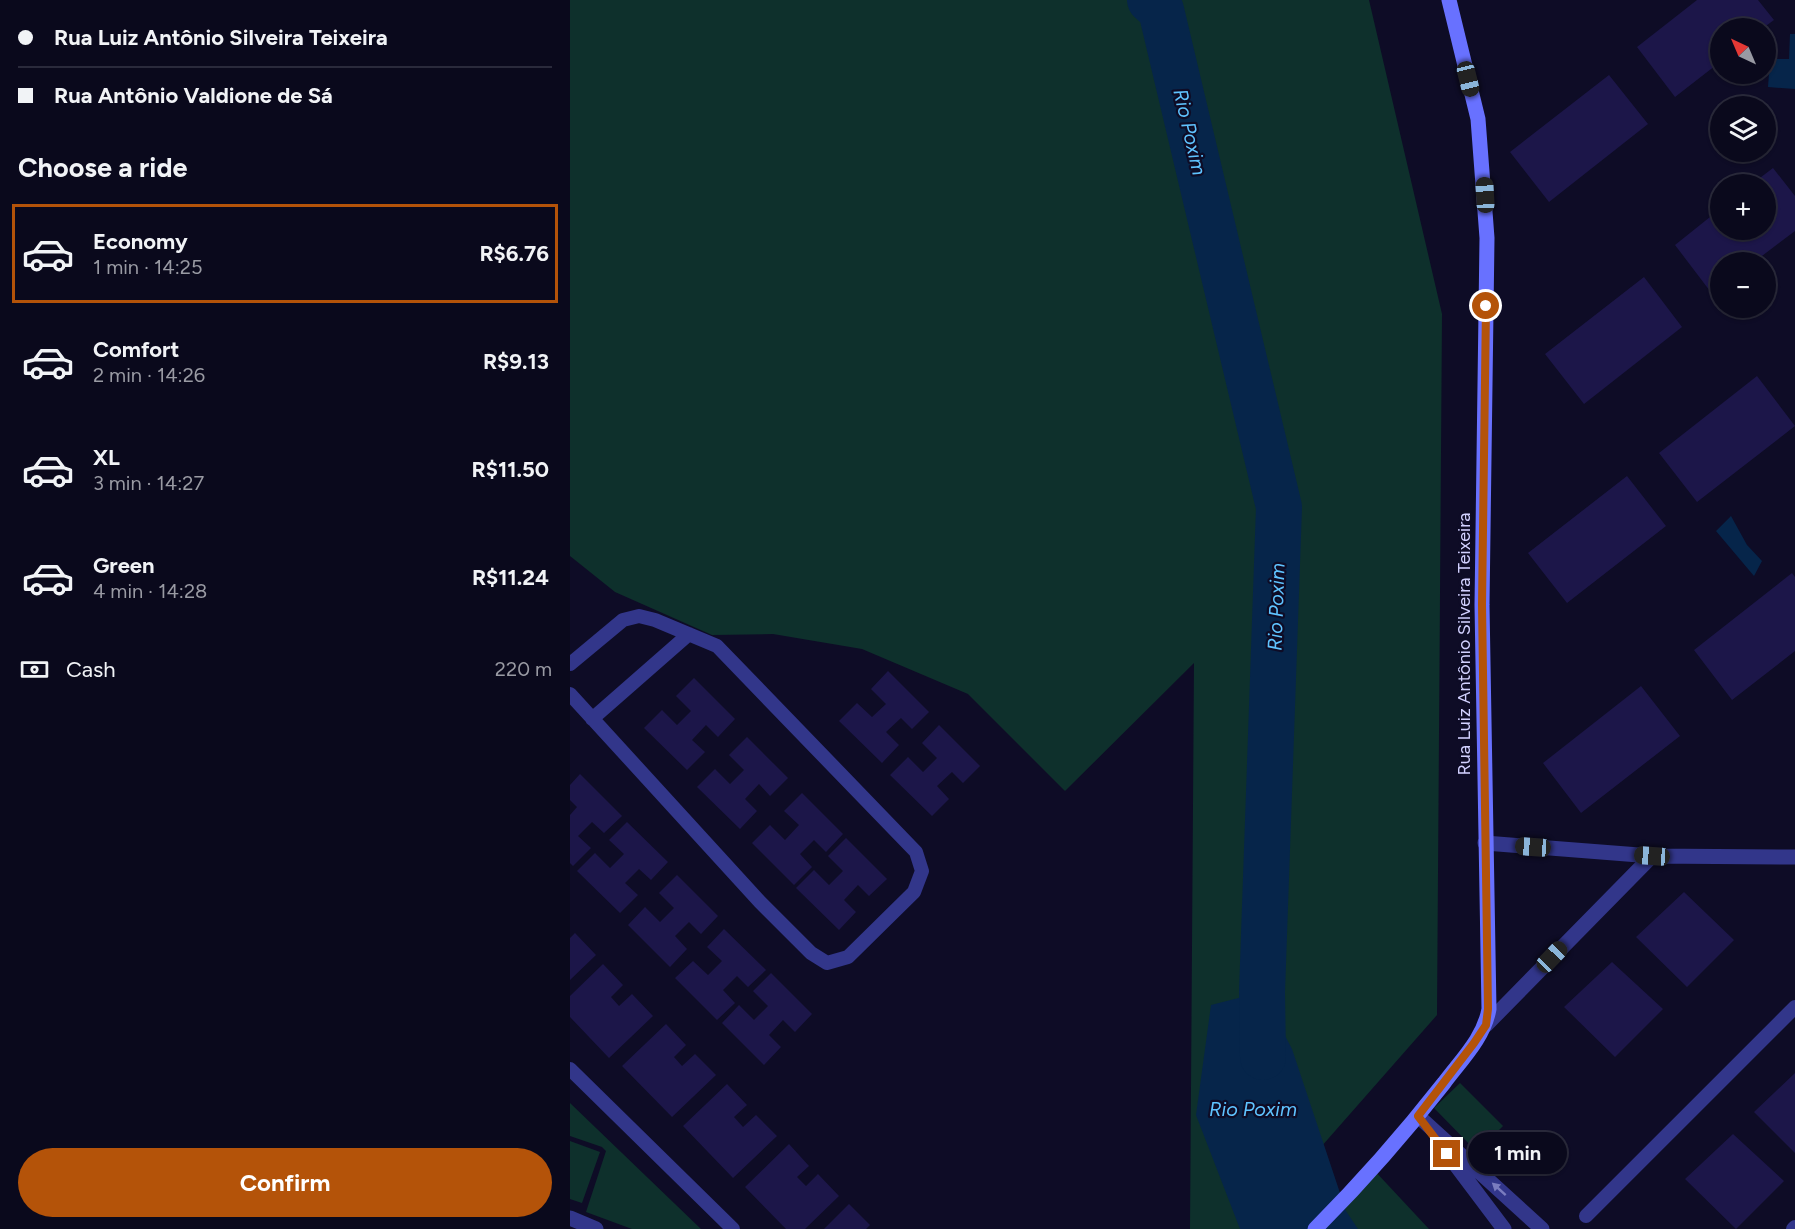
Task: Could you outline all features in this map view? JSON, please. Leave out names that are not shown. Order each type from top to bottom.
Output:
[{"type":"street","name":"Rua Luiz Antônio Silveira Teixeira","points":[[1316,1229],[1362,1182],[1418,1116],[1486,1025],[1489,996],[1482,605],[1487,238],[1478,119],[1449,0]]},
{"type":"street","points":[[1485,843],[1652,856],[1795,857]]},
{"type":"street","points":[[1486,1025],[1652,856]]},
{"type":"street","points":[[1418,1116],[1504,1229]]},
{"type":"street","points":[[1418,1116],[1542,1229]]},
{"type":"street","points":[[570,1218],[596,1229]]},
{"type":"lane","points":[[570,664],[623,620],[639,616],[717,645],[916,852],[922,871],[914,892],[848,957],[827,963],[811,953],[760,902],[570,694]]},
{"type":"lane","points":[[592,718],[689,634]]},
{"type":"lane","points":[[1586,1216],[1795,1007]]},
{"type":"lane","points":[[570,1069],[733,1229]]},
{"type":"green space","points":[[570,0],[1369,0],[1442,314],[1437,1015],[1249,1229],[1190,1229],[1194,663],[1065,791],[968,694],[862,649],[773,634],[712,635],[615,592],[570,556]]},
{"type":"green space","points":[[1460,1083],[1503,1126],[1477,1152],[1434,1108]]},
{"type":"green space","points":[[570,1103],[701,1229],[632,1229],[586,1212],[606,1151],[602,1147],[570,1136]]},
{"type":"green space","points":[[570,1141],[600,1152],[582,1203],[570,1199]]},
{"type":"green space","points":[[1373,1169],[1429,1229],[1323,1229]]},
{"type":"water","points":[[1790,34],[1795,34],[1795,89],[1768,87],[1768,84],[1776,84],[1776,59],[1789,59]]},
{"type":"water","points":[[1731,516],[1747,545],[1762,561],[1754,576],[1716,531]]},
{"type":"water","name":"Rio Poxim","points":[[1262,992],[1292,1049],[1346,1211],[1358,1229],[1240,1229],[1196,1115],[1211,1005]]},
{"type":"building","points":[[1697,0],[1758,0],[1772,18],[1710,18],[1710,70],[1675,97],[1637,47]]},
{"type":"building","points":[[1609,75],[1648,124],[1549,202],[1510,152]]},
{"type":"building","points":[[1773,168],[1795,196],[1795,231],[1767,252],[1710,252],[1710,291],[1675,245],[1710,217],[1710,240],[1776,240],[1776,174],[1765,174]]},
{"type":"building","points":[[1644,277],[1682,327],[1584,404],[1545,354]]},
{"type":"building","points":[[1757,376],[1795,426],[1697,502],[1659,453]]},
{"type":"building","points":[[1627,476],[1666,526],[1567,603],[1528,553]]},
{"type":"building","points":[[1792,573],[1795,577],[1795,651],[1732,700],[1694,650]]},
{"type":"building","points":[[888,671],[929,712],[912,729],[901,718],[886,732],[899,745],[882,763],[839,721],[857,703],[872,717],[886,704],[871,689]]},
{"type":"building","points":[[694,678],[735,719],[718,737],[706,725],[692,740],[705,752],[687,770],[644,728],[662,710],[677,725],[691,711],[676,696]]},
{"type":"building","points":[[1641,686],[1680,736],[1581,813],[1543,763]]},
{"type":"building","points":[[939,725],[980,766],[963,783],[952,772],[937,786],[949,799],[932,816],[890,775],[908,757],[923,772],[937,758],[922,743]]},
{"type":"building","points":[[747,737],[788,778],[770,796],[759,784],[745,799],[757,811],[740,829],[697,787],[715,769],[730,784],[744,770],[729,755]]},
{"type":"building","points":[[580,774],[622,816],[604,833],[592,822],[578,836],[591,848],[573,866],[570,863],[570,815],[577,807],[570,800],[570,785]]},
{"type":"building","points":[[802,793],[843,834],[826,852],[814,840],[800,854],[812,867],[794,885],[752,843],[770,825],[785,840],[799,825],[784,811]]},
{"type":"building","points":[[627,822],[668,862],[651,880],[639,869],[625,883],[638,895],[620,913],[577,871],[595,853],[610,868],[624,854],[609,840]]},
{"type":"building","points":[[846,838],[887,879],[869,896],[858,885],[844,900],[856,912],[839,930],[796,888],[814,870],[829,885],[843,871],[828,856]]},
{"type":"building","points":[[677,875],[718,916],[701,934],[689,922],[675,936],[687,949],[670,967],[628,925],[645,907],[660,922],[674,908],[659,893]]},
{"type":"building","points":[[1684,892],[1734,940],[1687,987],[1636,937]]},
{"type":"building","points":[[724,929],[766,970],[748,987],[737,976],[723,990],[735,1003],[717,1020],[675,978],[693,961],[708,975],[722,961],[707,947]]},
{"type":"building","points":[[575,933],[596,955],[570,980],[570,938]]},
{"type":"building","points":[[1612,962],[1663,1009],[1615,1057],[1564,1007]]},
{"type":"building","points":[[603,964],[623,985],[611,997],[619,1006],[632,994],[653,1016],[609,1058],[570,1017],[570,996]]},
{"type":"building","points":[[771,973],[812,1014],[795,1032],[783,1020],[769,1035],[781,1047],[764,1065],[722,1023],[739,1005],[754,1020],[768,1006],[753,991]]},
{"type":"building","points":[[666,1024],[686,1045],[674,1057],[682,1066],[695,1054],[716,1075],[672,1117],[622,1066]]},
{"type":"building","points":[[1795,1073],[1795,1153],[1754,1112]]},
{"type":"building","points":[[727,1084],[747,1105],[734,1117],[743,1127],[756,1115],[777,1136],[733,1178],[683,1126]]},
{"type":"building","points":[[1733,1134],[1784,1181],[1736,1229],[1685,1179]]},
{"type":"building","points":[[789,1144],[809,1166],[797,1177],[806,1186],[818,1174],[839,1196],[805,1229],[786,1229],[745,1187]]},
{"type":"building","points":[[849,1204],[870,1225],[866,1229],[824,1229]]},
{"type":"waterway","name":"Rio Poxim","points":[[1150,0],[1161,10],[1279,507],[1262,992],[1263,1057]]},
{"type":"route","points":[[1447,1154],[1418,1116],[1486,1025],[1488,1009],[1482,605],[1486,306]]}]
